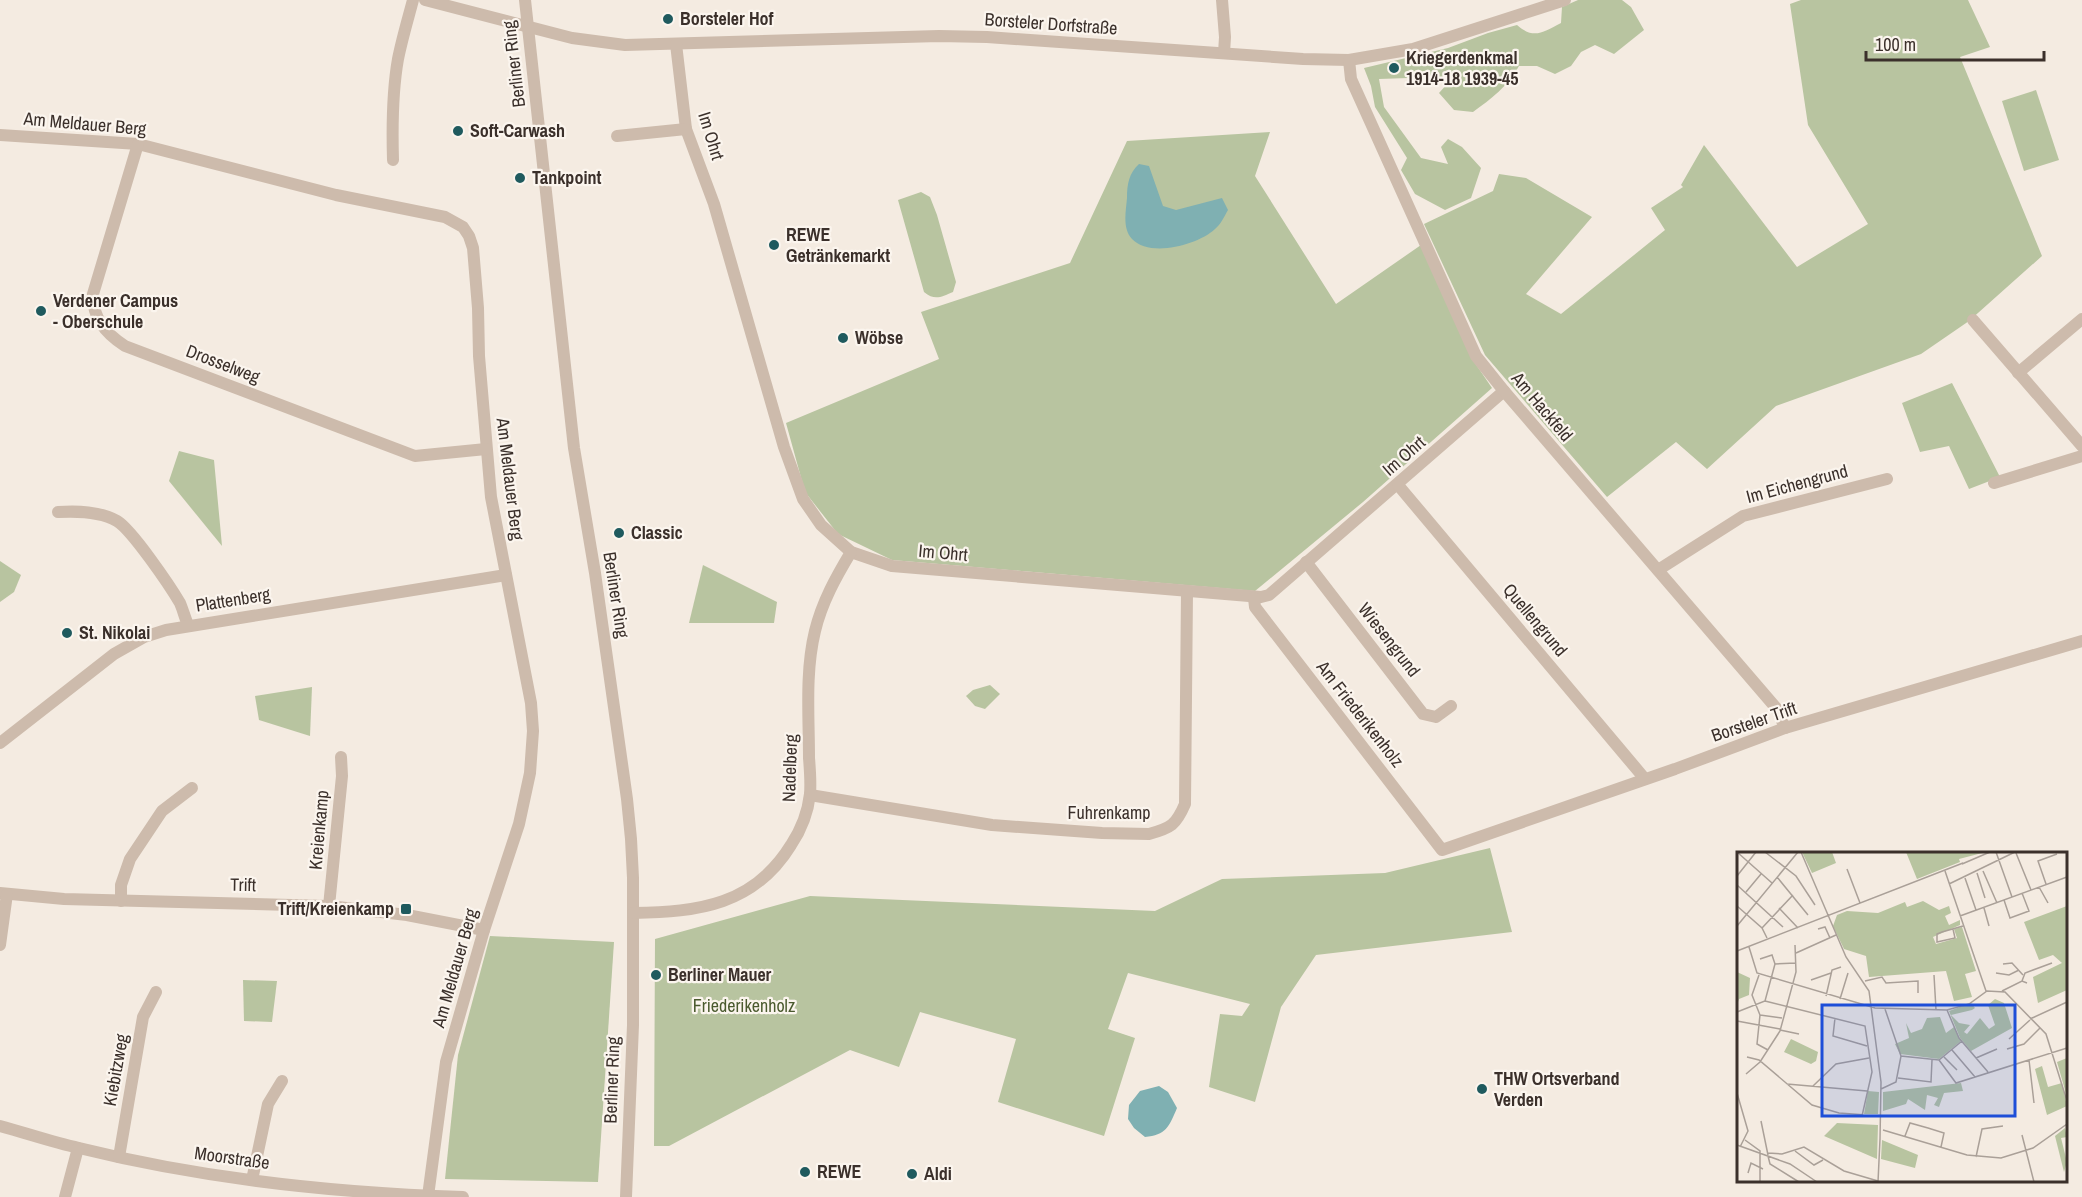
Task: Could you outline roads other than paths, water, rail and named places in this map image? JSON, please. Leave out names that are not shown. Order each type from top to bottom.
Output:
[{"type":"street","points":[[393,160],[392,118],[395,81],[413,0]]},
{"type":"street","name":"Borsteler Dorfstraße","points":[[425,0],[572,38],[625,45],[963,36],[1349,60],[1413,50],[1565,0]]},
{"type":"street","name":"Berliner Ring","points":[[525,0],[574,448],[596,573],[627,799],[633,878],[633,1025],[626,1197]]},
{"type":"street","points":[[1222,0],[1224,53]]},
{"type":"street","name":"Im Ohrt","points":[[676,44],[686,129],[714,204],[784,447],[803,499],[821,525],[851,552],[892,566],[1254,598],[1269,595],[1504,391]]},
{"type":"street","name":"Am Hackfeld","points":[[1349,60],[1351,79],[1475,354],[1504,391],[1777,709],[1785,728]]},
{"type":"street","points":[[617,136],[686,129]]},
{"type":"street","name":"Am Meldauer Berg","points":[[0,135],[138,144],[336,195],[445,217],[463,227],[469,236],[473,248],[491,497],[531,703],[534,731],[530,773],[519,824],[484,930],[446,1062],[428,1196]]},
{"type":"street","name":"Drosselweg","points":[[138,144],[93,294],[93,304],[101,326],[110,337],[125,346],[415,456],[486,449]]},
{"type":"street","points":[[2018,373],[2082,319]]},
{"type":"street","points":[[1973,320],[2082,446]]},
{"type":"street","points":[[1994,483],[2082,456]]},
{"type":"street","name":"Im Eichengrund","points":[[1658,570],[1743,516],[1887,479]]},
{"type":"street","name":"Quellengrund","points":[[1398,485],[1646,779]]},
{"type":"street","points":[[58,512],[75,511],[104,516],[117,521],[129,530],[180,604],[188,625]]},
{"type":"street","name":"Nadelberg","points":[[633,913],[694,909],[715,905],[748,890],[766,878],[783,859],[797,835],[810,795],[808,692],[814,638],[821,609],[851,552]]},
{"type":"street","name":"Wiesengrund","points":[[1306,562],[1424,714],[1436,717],[1451,706]]},
{"type":"street","name":"Plattenberg","points":[[0,743],[89,673],[128,646],[155,634],[188,625],[506,575]]},
{"type":"street","name":"Fuhrenkamp","points":[[810,795],[1011,827],[1149,834],[1167,829],[1178,820],[1185,804],[1187,592]]},
{"type":"street","name":"Am Friederikenholz","points":[[1254,598],[1255,607],[1442,850]]},
{"type":"street","name":"Borsteler Trift","points":[[1442,850],[1785,728],[2082,641]]},
{"type":"street","name":"Kreienkamp","points":[[330,906],[342,776],[341,757]]},
{"type":"street","points":[[121,901],[121,885],[130,860],[162,811],[192,788]]},
{"type":"street","points":[[0,945],[4,894]]},
{"type":"street","name":"Trift","points":[[4,894],[121,901],[330,906],[407,915],[484,930]]},
{"type":"street","name":"Kiebitzweg","points":[[119,1157],[143,1017],[156,993]]},
{"type":"street","points":[[252,1180],[268,1104],[282,1081]]},
{"type":"street","name":"Moorstraße","points":[[0,1126],[119,1157],[252,1180],[342,1190],[463,1197]]},
{"type":"street","points":[[65,1197],[78,1148]]},
{"type":"water","points":[[1139,164],[1149,166],[1163,206],[1176,210],[1222,198],[1228,210],[1221,223],[1207,235],[1186,244],[1162,248],[1140,245],[1129,235],[1126,225],[1127,188],[1131,175]]},
{"type":"water","points":[[1159,1086],[1168,1092],[1177,1108],[1166,1129],[1158,1134],[1145,1137],[1134,1128],[1128,1119],[1129,1105],[1140,1091]]},
{"type":"place","name":"Borsteler Hof","points":[[668,19]]},
{"type":"place","name":"Kriegerdenkmal 1914-18 1939-45","points":[[1394,68]]},
{"type":"place","name":"Soft-Carwash","points":[[458,131]]},
{"type":"place","name":"Tankpoint","points":[[520,178]]},
{"type":"place","name":"REWE Getränkemarkt","points":[[774,245]]},
{"type":"place","name":"Verdener Campus - Oberschule","points":[[41,311]]},
{"type":"place","name":"Wöbse","points":[[843,338]]},
{"type":"place","name":"Classic","points":[[619,533]]},
{"type":"place","name":"St. Nikolai","points":[[67,633]]},
{"type":"place","name":"Trift/Kreienkamp","points":[[406,909]]},
{"type":"place","name":"Berliner Mauer","points":[[656,975]]},
{"type":"place","name":"THW Ortsverband Verden","points":[[1482,1089]]},
{"type":"place","name":"REWE","points":[[805,1172]]},
{"type":"place","name":"Aldi","points":[[912,1174]]},
{"type":"park label","name":"Friederikenholz","points":[[744,1006]]}]
